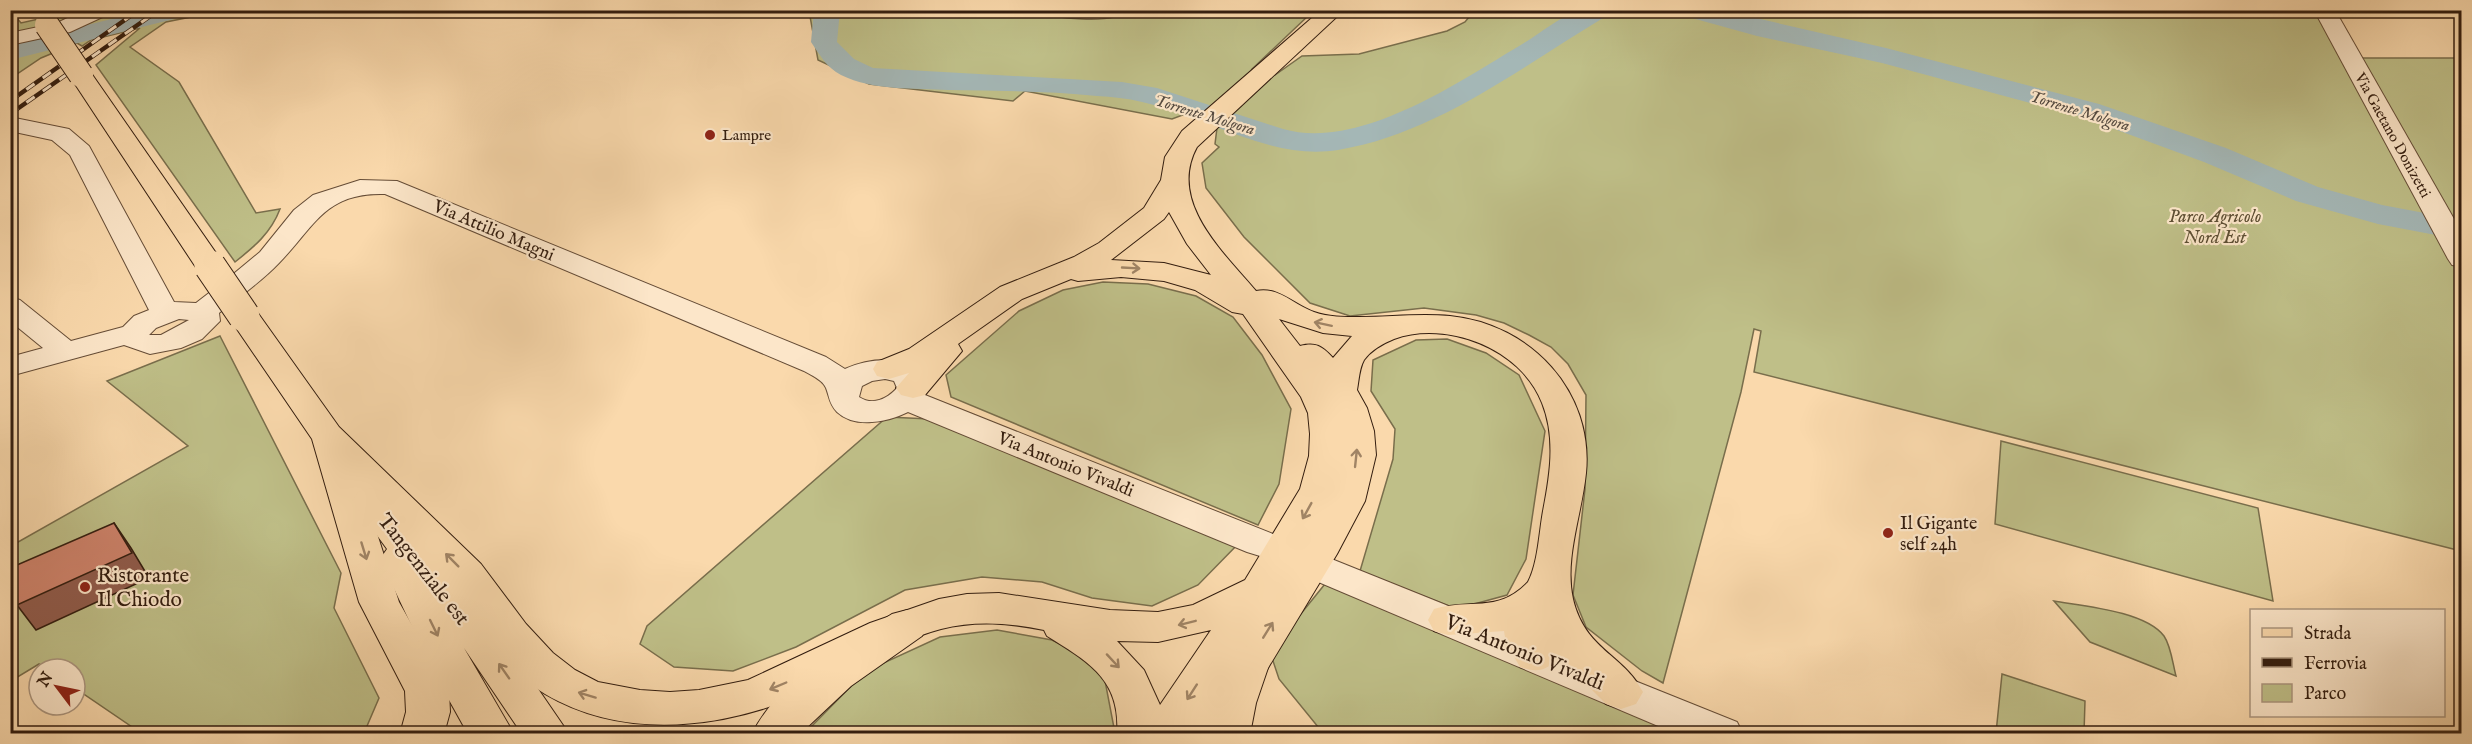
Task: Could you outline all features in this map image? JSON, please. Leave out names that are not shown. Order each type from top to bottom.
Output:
[{"type":"main road","points":[[894,382],[1000,299],[1098,256],[1134,231],[1160,206],[1174,181],[1180,152],[1207,122],[1334,10]]},
{"type":"main road","points":[[42,18],[370,501]]},
{"type":"main road","points":[[1204,734],[1331,533],[1345,503],[1358,457],[1357,431],[1266,310],[1222,243],[1191,190],[1186,165],[1207,122]]},
{"type":"main road","points":[[1174,181],[1180,206],[1196,234],[1266,310]]},
{"type":"main road","points":[[1053,276],[1112,267],[1163,271],[1191,278],[1266,310],[1326,325],[1362,328],[1422,324],[1455,326],[1501,339],[1533,363],[1554,395],[1567,431],[1569,459],[1544,616]]},
{"type":"main road","points":[[1165,734],[1258,590],[1319,489],[1343,365],[1354,350],[1372,336],[1402,326]]},
{"type":"main road","points":[[327,435],[471,579],[501,624],[540,668],[576,691],[593,697],[651,707],[684,708],[725,703],[782,684],[907,625],[967,608],[1006,608],[1128,629],[1178,625],[1225,610],[1258,590]]},
{"type":"main road","points":[[327,435],[379,602],[427,691],[428,712],[422,734]]},
{"type":"main road","name":"Tangenziale est","points":[[370,501],[456,673],[492,734]]},
{"type":"main road","name":"Tangenziale est","points":[[370,501],[491,653],[547,734]]},
{"type":"main road","points":[[1048,616],[1105,652],[1121,669],[1134,694],[1140,725],[1139,734]]},
{"type":"main road","points":[[1448,620],[1544,616],[1589,664],[1621,692]]},
{"type":"main road","points":[[774,734],[790,714],[832,675],[907,625]]},
{"type":"main road","points":[[1228,734],[1234,703],[1248,662]]},
{"type":"street","points":[[10,39],[63,28],[102,10]]},
{"type":"street","name":"Via Gaetano Donizetti","points":[[2324,10],[2456,250]]},
{"type":"street","points":[[10,124],[60,134],[80,151],[165,313]]},
{"type":"street","name":"Via Attilio Magni","points":[[134,333],[138,342],[145,344],[168,342],[200,327],[205,321],[202,312],[265,262],[304,215],[319,202],[350,190],[382,186],[397,189],[815,364],[834,376],[843,389],[844,402],[858,410],[880,410],[894,382],[815,364]]},
{"type":"street","points":[[10,306],[65,351]]},
{"type":"street","points":[[10,367],[134,333],[145,322],[165,313],[186,309],[202,312]]},
{"type":"street","points":[[843,389],[853,378],[894,382]]},
{"type":"street","name":"Via Antonio Vivaldi","points":[[894,382],[1260,543]]},
{"type":"street","name":"Via Antonio Vivaldi","points":[[1329,572],[1448,620]]},
{"type":"street","name":"Via Antonio Vivaldi","points":[[1621,692],[1722,734]]},
{"type":"green space","name":"Parco Agricolo Nord Est","points":[[1029,10],[1053,16],[1082,19],[1110,18],[1132,10],[1298,10],[1309,15],[1252,69],[1275,75],[1302,56],[1359,54],[1447,31],[1465,22],[1474,11],[2325,11],[2352,58],[2461,58],[2461,551],[1754,372],[1761,331],[1754,329],[1741,392],[1663,683],[1642,671],[1586,627],[1573,595],[1585,489],[1586,395],[1568,364],[1551,347],[1504,323],[1476,315],[1424,308],[1350,316],[1310,303],[1244,237],[1206,188],[1202,163],[1219,147],[1215,144],[1217,128],[1225,122],[1196,110],[1172,119],[1025,91],[1013,101],[869,84],[818,60],[809,11]]},
{"type":"green space","points":[[11,11],[21,23],[61,14],[59,11],[221,11],[166,22],[130,47],[179,82],[256,213],[280,209],[272,225],[261,239],[235,262],[96,65],[140,28],[91,40],[82,46],[77,43],[41,58],[11,78]]},
{"type":"green space","points":[[1103,282],[1148,284],[1196,296],[1233,317],[1262,355],[1291,409],[1279,484],[1258,525],[951,397],[946,375],[1019,311],[1063,290]]},
{"type":"green space","points":[[220,336],[341,573],[334,608],[379,698],[364,733],[141,733],[87,696],[87,657],[27,657],[27,671],[11,681],[11,546],[188,446],[107,381]]},
{"type":"green space","points":[[1447,339],[1486,353],[1519,375],[1545,431],[1526,559],[1507,595],[1456,609],[1360,571],[1393,459],[1395,429],[1371,391],[1373,360],[1416,340]]},
{"type":"green space","points":[[887,417],[930,419],[1239,543],[1198,585],[1152,606],[1092,598],[1042,582],[982,577],[905,590],[796,647],[733,671],[674,667],[640,644],[647,626]]},
{"type":"green space","points":[[2001,441],[2258,508],[2273,601],[1995,524]]},
{"type":"green space","points":[[1325,584],[1695,733],[1323,733],[1279,679],[1270,652]]},
{"type":"green space","points":[[2054,601],[2128,615],[2155,628],[2166,640],[2176,676],[2090,642]]},
{"type":"green space","points":[[997,630],[1052,640],[1102,665],[1115,733],[804,734],[866,671],[940,637]]},
{"type":"green space","points":[[2002,674],[2085,701],[2084,733],[1996,733]]},
{"type":"building","points":[[114,523],[132,553],[17,605],[10,591],[10,568]]},
{"type":"waterway","name":"Torrente Molgora","points":[[10,52],[181,10]]},
{"type":"waterway","name":"Torrente Molgora","points":[[827,10],[824,42],[844,65],[864,74],[898,80],[1072,85],[1122,90],[1147,94],[1273,135],[1304,142],[1337,141],[1374,132],[1414,116],[1495,72],[1599,10]]},
{"type":"waterway","name":"Torrente Molgora","points":[[1690,10],[1757,28],[1886,56],[2089,110],[2215,155],[2307,194],[2378,214],[2462,230]]},
{"type":"railway","points":[[10,101],[139,10]]},
{"type":"railway","points":[[10,114],[159,10]]},
{"type":"place","name":"Lampre","points":[[710,135]]},
{"type":"place","name":"Il Gigante self 24h","points":[[1888,533]]},
{"type":"place","name":"Ristorante Il Chiodo","points":[[85,587]]}]
